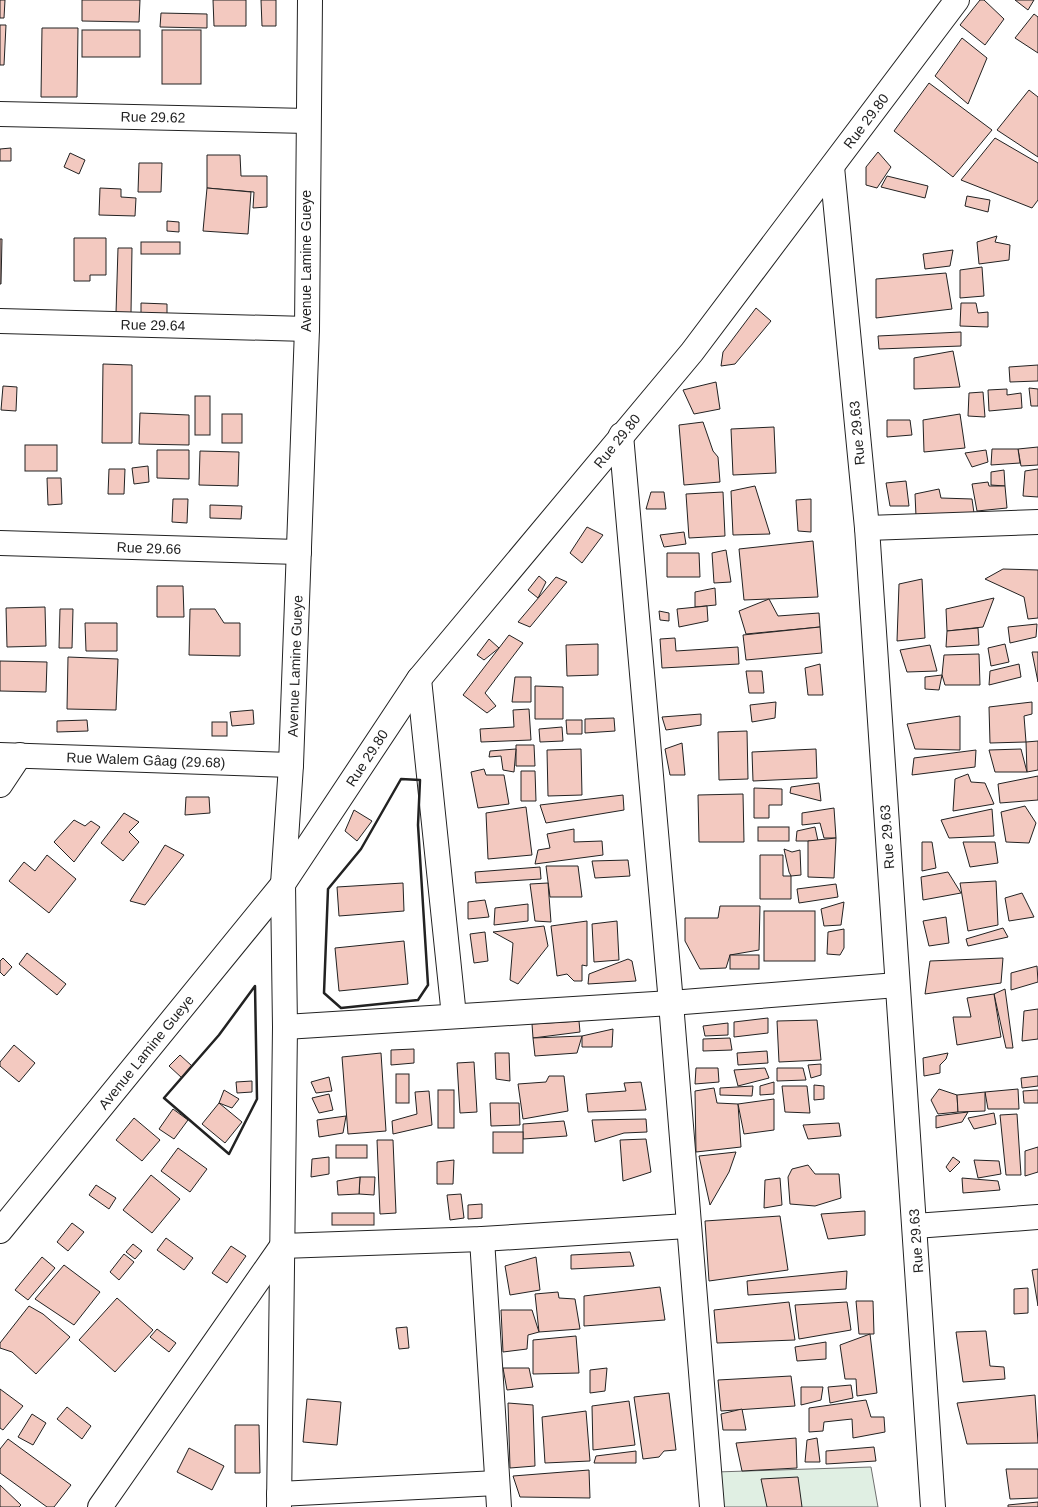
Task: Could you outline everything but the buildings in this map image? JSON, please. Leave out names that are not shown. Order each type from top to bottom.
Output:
[{"type":"street","name":"Avenue Lamine Gueye","points":[[0,1231],[283,884],[291,765],[306,328],[307,121],[310,0]]},
{"type":"street","name":"Rue 29.80","points":[[283,884],[419,679],[692,352],[957,0]]},
{"type":"street","name":"Rue 29.62","points":[[0,114],[307,121]]},
{"type":"street","name":"Rue 29.63","points":[[832,167],[867,528],[933,1507]]},
{"type":"street","name":"Rue 29.64","points":[[0,321],[306,328]]},
{"type":"street","points":[[621,435],[671,1003],[687,1226],[712,1507]]},
{"type":"street","points":[[867,528],[1038,522]]},
{"type":"street","name":"Rue 29.66","points":[[0,543],[299,552]]},
{"type":"street","points":[[419,679],[454,1016]]},
{"type":"street","points":[[0,785],[10,755]]},
{"type":"street","name":"Rue Walem Gâag (29.68)","points":[[10,755],[291,765]]},
{"type":"street","points":[[283,884],[285,1027],[279,1501],[497,1483]]},
{"type":"street","points":[[285,1027],[671,1003],[897,985]]},
{"type":"street","points":[[915,1226],[1038,1217]]},
{"type":"street","points":[[282,1246],[482,1239],[687,1226]]},
{"type":"street","points":[[482,1239],[499,1507]]},
{"type":"street","points":[[100,1507],[282,1246]]},
{"type":"green space","points":[[871,1467],[878,1507],[719,1507],[716,1472]]},
{"type":"wall","points":[[401,779],[420,780],[418,825],[428,985],[418,1000],[341,1008],[324,993],[328,889],[361,849],[401,779]]},
{"type":"wall","points":[[255,986],[257,1099],[229,1154],[164,1098],[219,1035],[255,986]]}]
